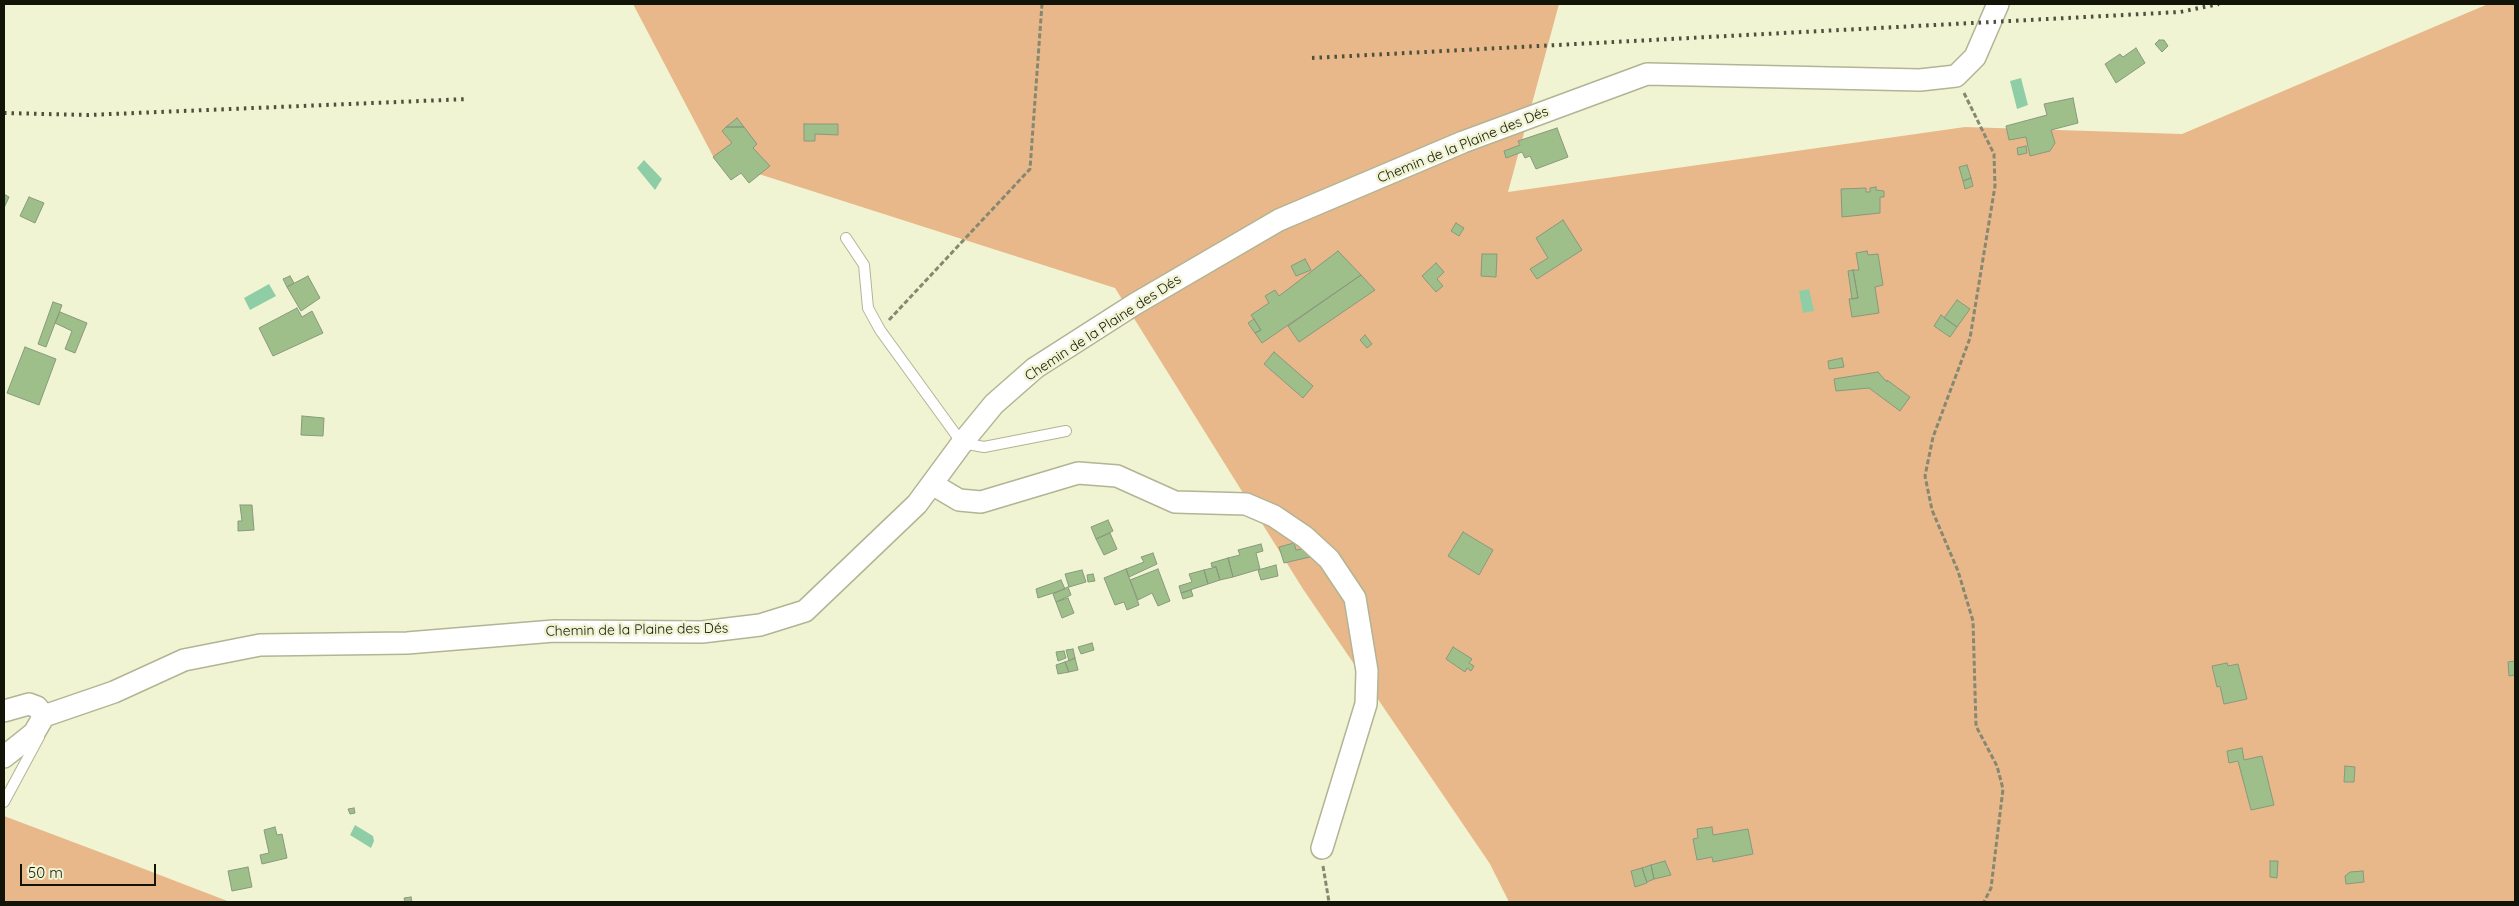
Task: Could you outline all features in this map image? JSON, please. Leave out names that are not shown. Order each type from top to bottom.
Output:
[{"type":"street","points":[[1956,76],[1975,58],[1998,4]]},
{"type":"street","name":"Chemin de la Plaine des Dés","points":[[44,716],[114,692],[184,660],[260,645],[406,643],[554,631],[702,632],[760,626],[805,611],[917,504],[962,442],[994,404],[1035,368],[1135,304],[1279,220],[1462,142],[1647,74],[1920,80],[1956,76]]},
{"type":"street","points":[[932,484],[959,500],[981,502],[1078,473],[1117,476],[1175,502],[1246,504],[1274,516],[1305,537],[1329,559],[1355,598],[1367,671],[1366,704],[1322,848]]},
{"type":"street","points":[[4,711],[29,704],[37,707],[44,716],[34,733],[4,757]]},
{"type":"lane","points":[[846,238],[864,265],[868,308],[880,330],[962,442],[984,447],[1066,432]]},
{"type":"lane","points":[[4,802],[43,729],[44,716]]},
{"type":"path","points":[[880,330],[1030,169],[1042,4]]},
{"type":"path","points":[[1956,76],[1994,154],[1995,186],[1970,338],[1933,436],[1926,476],[1932,510],[1958,571],[1973,620],[1976,726],[1997,766],[2002,789],[1991,888],[1984,902]]},
{"type":"path","points":[[1322,848],[1325,885],[1329,902]]},
{"type":"shaded area","points":[[633,4],[1559,4],[1508,192],[1965,127],[2182,134],[2488,4],[2515,4],[2515,902],[1509,902],[1490,864],[1303,589],[1115,288],[715,160]]},
{"type":"shaded area","points":[[2021,78],[2028,105],[2017,109],[2010,81]]},
{"type":"shaded area","points":[[644,160],[662,179],[655,190],[637,168]]},
{"type":"shaded area","points":[[269,284],[276,296],[250,310],[244,298]]},
{"type":"shaded area","points":[[1809,289],[1814,311],[1803,313],[1799,291]]},
{"type":"shaded area","points":[[4,816],[126,862],[230,902],[4,902]]},
{"type":"shaded area","points":[[355,825],[373,836],[374,841],[371,848],[350,835]]},
{"type":"building","points":[[2159,40],[2164,40],[2168,46],[2162,52],[2155,44]]},
{"type":"building","points":[[2136,48],[2145,63],[2116,83],[2105,64],[2120,54],[2123,57]]},
{"type":"building","points":[[2073,98],[2078,123],[2051,130],[2055,143],[2050,151],[2030,156],[2026,137],[2009,140],[2006,126],[2047,115],[2044,104]]},
{"type":"building","points":[[737,118],[744,127],[726,127]]},
{"type":"building","points":[[804,124],[838,124],[838,135],[815,134],[815,141],[804,141]]},
{"type":"building","points":[[726,127],[744,127],[757,144],[753,148],[770,166],[749,183],[741,173],[731,180],[713,157],[732,143],[722,131]]},
{"type":"building","points":[[1557,128],[1568,157],[1536,169],[1530,156],[1525,158],[1522,152],[1506,158],[1504,151],[1520,145],[1518,141]]},
{"type":"building","points":[[2026,146],[2027,153],[2018,155],[2017,148]]},
{"type":"building","points":[[1967,165],[1971,178],[1963,181],[1959,167]]},
{"type":"building","points":[[1971,178],[1973,186],[1965,189],[1963,181]]},
{"type":"building","points":[[1876,187],[1876,190],[1884,191],[1884,197],[1880,197],[1880,213],[1842,217],[1841,189],[1866,188],[1866,192],[1870,192],[1870,188]]},
{"type":"building","points":[[4,194],[9,197],[4,208]]},
{"type":"building","points":[[29,197],[44,203],[35,223],[20,216]]},
{"type":"building","points":[[1563,220],[1582,250],[1537,279],[1530,269],[1548,258],[1536,238]]},
{"type":"building","points":[[1456,223],[1464,228],[1459,236],[1451,231]]},
{"type":"building","points":[[1338,251],[1361,275],[1262,343],[1255,333],[1261,330],[1251,315],[1269,303],[1265,296],[1275,290],[1279,296]]},
{"type":"building","points":[[1867,251],[1868,255],[1878,254],[1883,285],[1875,287],[1879,313],[1852,317],[1849,299],[1858,298],[1853,270],[1859,270],[1856,253]]},
{"type":"building","points":[[1482,254],[1497,254],[1496,277],[1481,276]]},
{"type":"building","points":[[1305,259],[1311,270],[1296,276],[1291,266]]},
{"type":"building","points":[[1436,263],[1444,272],[1437,279],[1443,286],[1436,292],[1422,276]]},
{"type":"building","points":[[1853,270],[1858,298],[1852,299],[1848,271]]},
{"type":"building","points":[[1361,275],[1375,290],[1299,342],[1288,326]]},
{"type":"building","points":[[290,276],[294,283],[287,287],[283,279]]},
{"type":"building","points":[[308,276],[320,298],[301,311],[287,287]]},
{"type":"building","points":[[1957,300],[1970,309],[1957,327],[1944,318]]},
{"type":"building","points":[[53,302],[62,305],[46,347],[38,344]]},
{"type":"building","points":[[297,308],[302,317],[312,311],[323,333],[273,356],[259,328]]},
{"type":"building","points":[[60,312],[87,323],[75,353],[65,349],[72,331],[55,323]]},
{"type":"building","points":[[1941,315],[1957,327],[1950,337],[1934,326]]},
{"type":"building","points":[[1254,319],[1261,330],[1255,333],[1248,323]]},
{"type":"building","points":[[1365,335],[1372,344],[1367,348],[1360,340]]},
{"type":"building","points":[[25,347],[56,359],[39,405],[7,393]]},
{"type":"building","points":[[1274,352],[1313,386],[1303,398],[1264,364]]},
{"type":"building","points":[[1842,358],[1844,367],[1829,369],[1828,361]]},
{"type":"building","points":[[1878,372],[1887,382],[1887,380],[1910,397],[1900,411],[1869,388],[1836,391],[1834,379]]},
{"type":"building","points":[[302,416],[324,418],[323,436],[301,435]]},
{"type":"building","points":[[240,505],[252,505],[254,530],[238,531],[238,521],[242,521]]},
{"type":"building","points":[[1108,520],[1113,531],[1096,539],[1091,527]]},
{"type":"building","points":[[1463,532],[1493,550],[1479,575],[1448,556]]},
{"type":"building","points":[[1110,533],[1117,549],[1104,555],[1096,539]]},
{"type":"building","points":[[1294,543],[1296,550],[1302,549],[1310,557],[1284,563],[1279,547]]},
{"type":"building","points":[[1261,544],[1263,551],[1256,553],[1260,569],[1233,577],[1228,558],[1240,555],[1238,550]]},
{"type":"building","points":[[1153,553],[1157,564],[1129,577],[1126,569],[1144,562],[1141,557]]},
{"type":"building","points":[[1228,558],[1233,577],[1220,580],[1216,567],[1212,567],[1211,563]]},
{"type":"building","points":[[1276,565],[1278,576],[1261,580],[1258,570]]},
{"type":"building","points":[[1216,567],[1220,580],[1208,584],[1204,570]]},
{"type":"building","points":[[1126,569],[1139,605],[1127,610],[1124,602],[1115,605],[1104,578]]},
{"type":"building","points":[[1158,569],[1170,601],[1158,606],[1152,593],[1138,600],[1130,580]]},
{"type":"building","points":[[1082,570],[1086,582],[1069,587],[1065,574]]},
{"type":"building","points":[[1204,570],[1208,584],[1181,593],[1179,586],[1192,582],[1189,574]]},
{"type":"building","points":[[1093,574],[1095,581],[1088,582],[1087,575]]},
{"type":"building","points":[[1061,580],[1065,589],[1038,598],[1036,589]]},
{"type":"building","points":[[1068,587],[1071,595],[1056,602],[1053,594]]},
{"type":"building","points":[[1191,590],[1193,596],[1183,599],[1181,593]]},
{"type":"building","points":[[1068,598],[1074,613],[1062,618],[1056,602]]},
{"type":"building","points":[[1092,643],[1094,650],[1081,654],[1078,647]]},
{"type":"building","points":[[1453,647],[1472,659],[1469,663],[1474,666],[1471,671],[1467,668],[1465,672],[1446,659]]},
{"type":"building","points":[[1073,649],[1075,658],[1069,661],[1066,650]]},
{"type":"building","points":[[1064,651],[1066,658],[1058,661],[1056,652]]},
{"type":"building","points":[[1075,658],[1078,670],[1069,672],[1065,662]]},
{"type":"building","points":[[2515,661],[2515,675],[2509,676],[2508,662]]},
{"type":"building","points":[[1065,662],[1069,672],[1058,674],[1056,665]]},
{"type":"building","points":[[2227,663],[2228,666],[2238,664],[2247,699],[2224,704],[2220,686],[2217,687],[2212,666]]},
{"type":"building","points":[[2242,748],[2244,760],[2262,756],[2274,805],[2251,810],[2238,761],[2229,763],[2227,751]]},
{"type":"building","points":[[2345,766],[2355,767],[2354,782],[2344,782]]},
{"type":"building","points":[[354,808],[355,813],[350,814],[348,809]]},
{"type":"building","points":[[275,827],[277,835],[282,834],[287,858],[262,864],[260,855],[269,853],[264,830]]},
{"type":"building","points":[[1712,827],[1713,835],[1748,829],[1753,854],[1713,862],[1712,857],[1697,860],[1693,839],[1698,838],[1697,829]]},
{"type":"building","points":[[1665,861],[1671,875],[1654,879],[1651,865]]},
{"type":"building","points":[[2270,861],[2278,861],[2277,878],[2270,877]]},
{"type":"building","points":[[1651,865],[1654,879],[1647,882],[1642,868]]},
{"type":"building","points":[[248,867],[252,887],[232,891],[228,871]]},
{"type":"building","points":[[1642,868],[1647,883],[1635,887],[1631,871]]},
{"type":"building","points":[[2363,871],[2364,882],[2346,884],[2345,876],[2350,872]]},
{"type":"building","points":[[411,897],[412,902],[405,902],[404,898]]},
{"type":"railway","points":[[1312,58],[2180,12],[2219,4]]},
{"type":"railway","points":[[4,113],[88,115],[468,99]]}]
